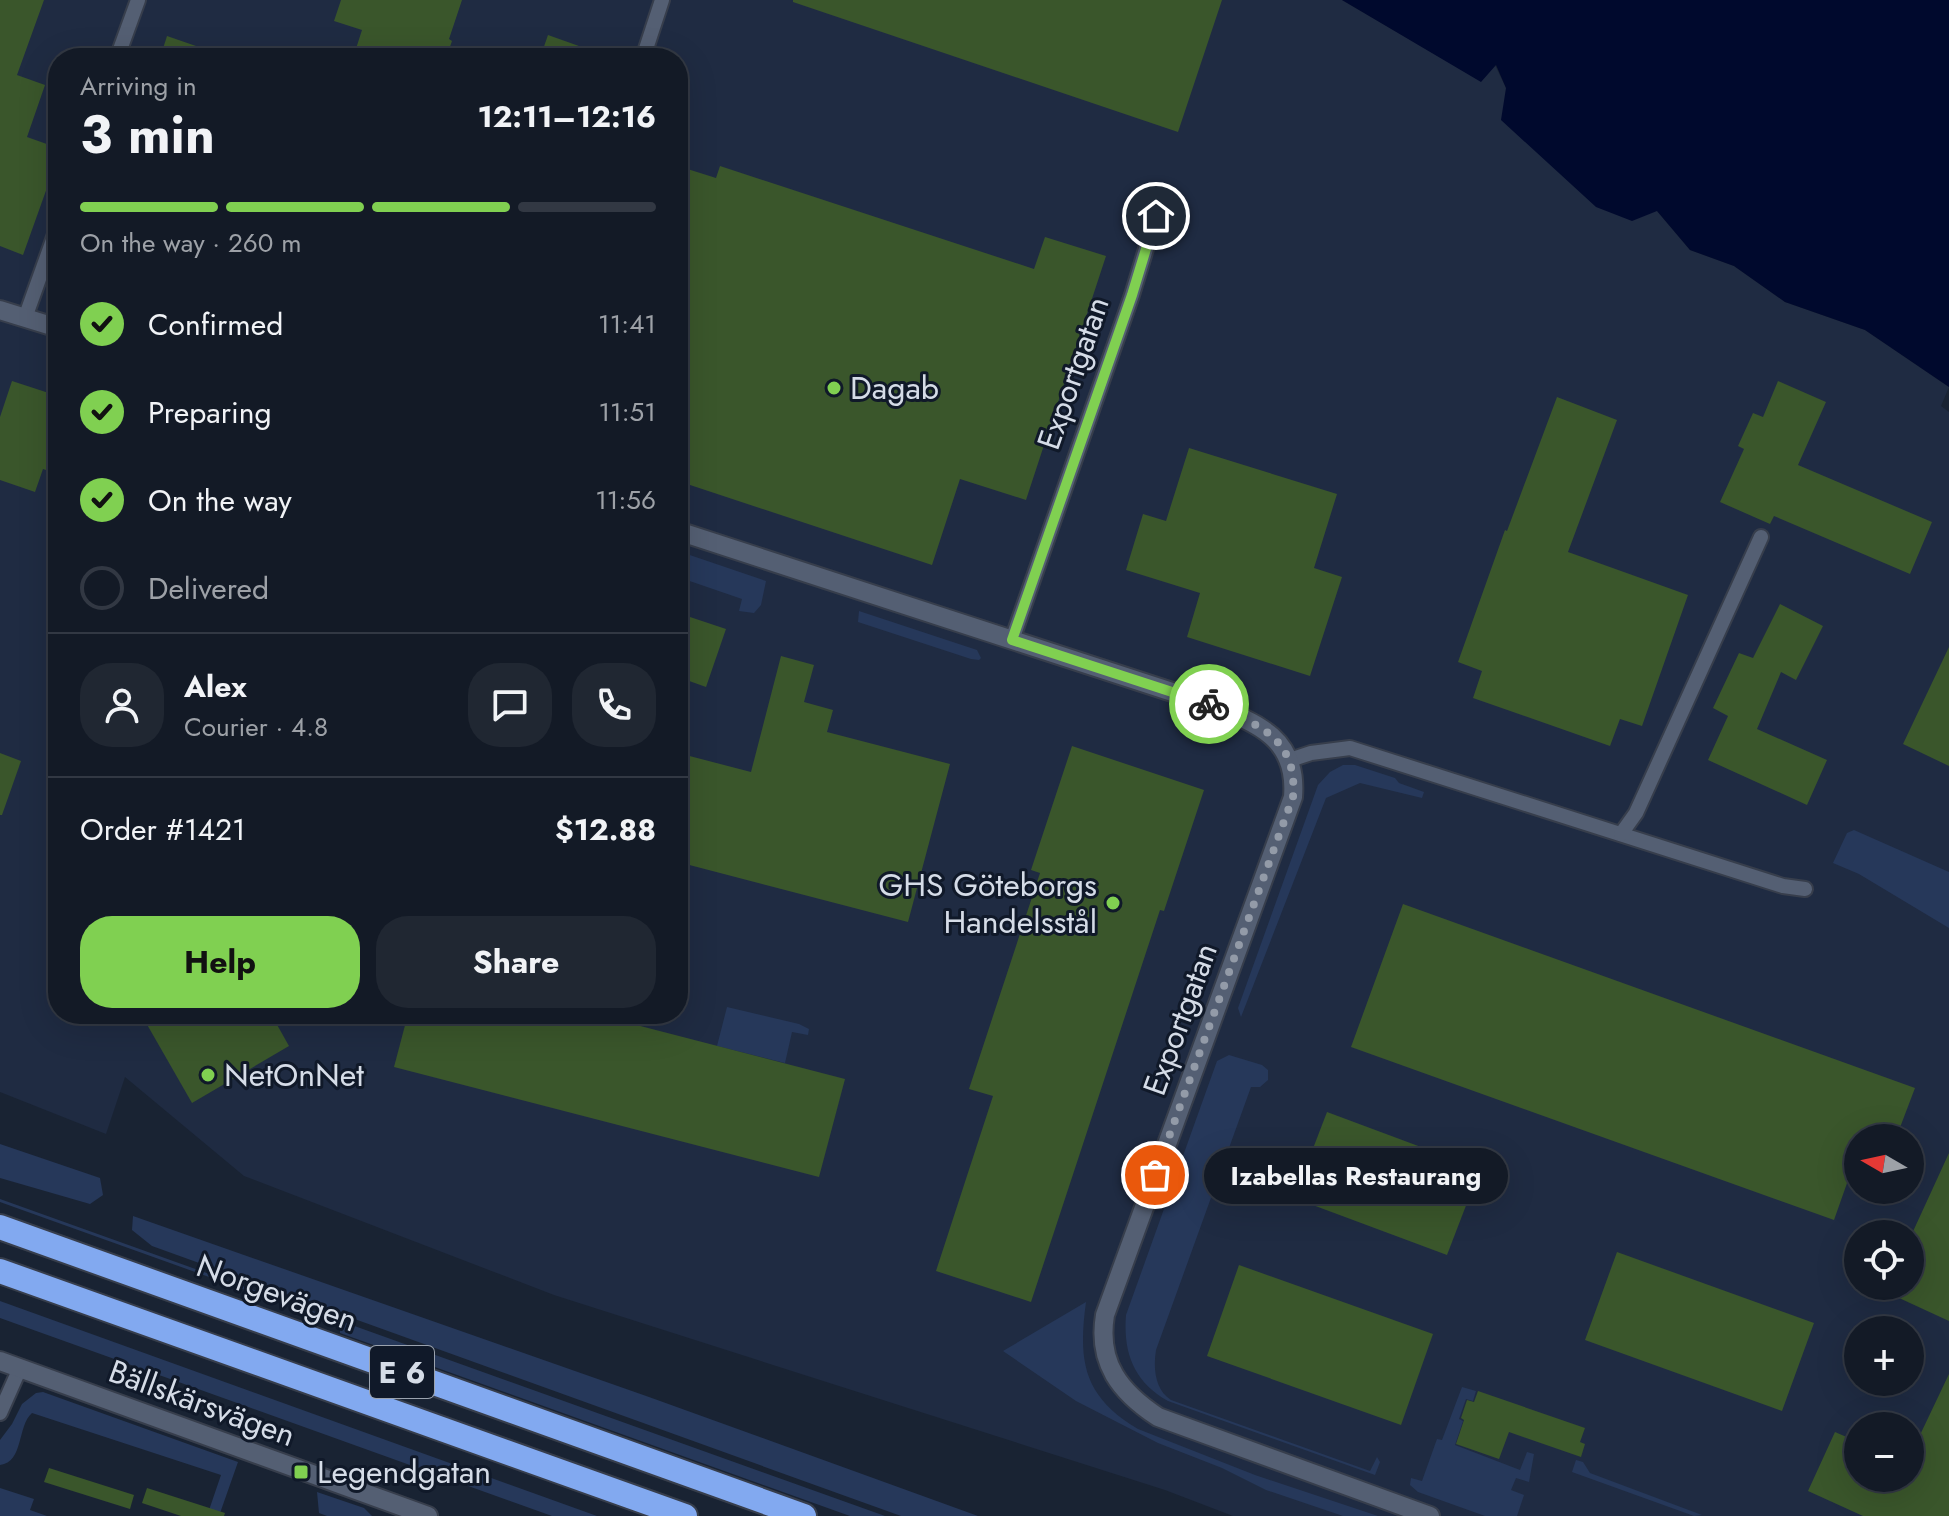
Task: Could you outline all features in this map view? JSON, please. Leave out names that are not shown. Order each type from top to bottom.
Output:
[{"type":"highway","name":"Norgevägen","points":[[0,1227],[804,1516]]},
{"type":"highway","name":"E 6","points":[[0,1271],[685,1516]]},
{"type":"street","points":[[121,48],[138,0]]},
{"type":"street","points":[[646,48],[662,0]]},
{"type":"street","name":"Exportgatan","points":[[1012,640],[1132,295],[1156,216]]},
{"type":"street","points":[[25,318],[48,254]]},
{"type":"street","points":[[0,310],[48,325]]},
{"type":"street","points":[[688,534],[1192,698],[1253,722],[1270,733],[1290,760],[1311,753],[1350,748],[1783,886],[1805,889]]},
{"type":"street","points":[[1621,834],[1636,813],[1761,537]]},
{"type":"street","name":"Exportgatan","points":[[1290,760],[1295,776],[1293,797],[1105,1315],[1106,1352],[1114,1377],[1122,1388],[1138,1404],[1158,1417],[1430,1516]]},
{"type":"street","name":"Bällskärsvägen","points":[[0,1361],[392,1510],[428,1516]]},
{"type":"street","points":[[0,1413],[20,1368]]},
{"type":"shaded area","points":[[0,0],[1342,0],[1481,81],[1495,65],[1506,88],[1657,211],[1690,250],[1734,266],[1785,302],[1865,330],[1949,387],[1941,406],[1949,412],[1949,1516],[1233,1516],[1165,1490],[554,1295],[244,1176],[125,1077],[106,1134],[0,1092]]},
{"type":"shaded area","points":[[1342,0],[1949,0],[1949,387],[1865,330],[1785,302],[1734,266],[1690,250],[1657,211],[1632,221],[1596,207],[1501,120],[1506,88],[1496,65],[1481,82]]},
{"type":"shaded area","points":[[688,554],[766,581],[761,605],[754,613],[739,611],[742,599],[688,580]]},
{"type":"shaded area","points":[[859,611],[977,650],[981,658],[971,659],[858,622]]},
{"type":"shaded area","points":[[1343,765],[1355,765],[1395,778],[1399,783],[1424,792],[1422,798],[1360,783],[1326,798],[1241,1017],[1238,1008],[1318,785],[1330,772]]},
{"type":"shaded area","points":[[1854,830],[1949,872],[1949,928],[1859,874],[1833,863],[1847,833]]},
{"type":"shaded area","points":[[727,1007],[799,1024],[809,1029],[808,1035],[792,1032],[785,1063],[717,1046]]},
{"type":"shaded area","points":[[1229,1055],[1262,1065],[1268,1070],[1268,1080],[1260,1087],[1251,1087],[1156,1350],[1158,1385],[1171,1400],[1370,1471],[1377,1457],[1380,1462],[1375,1475],[1168,1401],[1147,1385],[1129,1354],[1126,1315],[1217,1061]]},
{"type":"shaded area","points":[[0,1144],[100,1178],[103,1195],[90,1204],[0,1178]]},
{"type":"shaded area","points":[[0,1199],[885,1516],[850,1516],[340,1333],[340,1324],[0,1202]]},
{"type":"shaded area","points":[[133,1216],[978,1516],[901,1516],[152,1246],[132,1230]]},
{"type":"shaded area","points":[[0,1301],[597,1516],[552,1516],[0,1318]]},
{"type":"shaded area","points":[[1086,1302],[1083,1342],[1088,1375],[1095,1390],[1120,1416],[1138,1429],[1255,1475],[1378,1516],[1343,1516],[1266,1490],[1222,1468],[1158,1443],[1076,1401],[1003,1351]]},
{"type":"shaded area","points":[[1462,1387],[1476,1391],[1473,1401],[1466,1399],[1455,1445],[1520,1470],[1527,1452],[1534,1454],[1529,1482],[1516,1478],[1511,1490],[1524,1495],[1517,1516],[1485,1516],[1418,1492],[1410,1485],[1411,1478],[1422,1481],[1437,1439],[1442,1440]]},
{"type":"shaded area","points":[[43,1392],[238,1462],[219,1516],[207,1516],[221,1475],[32,1413],[24,1426],[17,1451],[8,1462],[0,1465],[0,1440],[22,1404],[36,1393]]},
{"type":"shaded area","points":[[1576,1460],[1583,1462],[1590,1473],[1702,1515],[1694,1516],[1572,1472]]},
{"type":"shaded area","points":[[0,1488],[34,1499],[30,1510],[47,1516],[0,1516]]},
{"type":"shaded area","points":[[317,1492],[364,1508],[372,1516],[327,1516],[319,1513]]},
{"type":"building","points":[[0,0],[44,0],[17,75],[45,85],[27,137],[48,144],[48,185],[23,255],[0,246]]},
{"type":"building","points":[[341,0],[462,0],[449,39],[452,41],[450,48],[356,48],[362,30],[334,21]]},
{"type":"building","points":[[793,0],[1222,0],[1178,132]]},
{"type":"building","points":[[548,35],[585,48],[543,48]]},
{"type":"building","points":[[167,36],[202,48],[163,48]]},
{"type":"building","name":"Dagab","points":[[720,166],[1034,269],[1045,237],[1106,256],[1026,500],[960,479],[932,565],[688,484],[688,169],[716,178]]},
{"type":"building","points":[[12,381],[48,393],[48,471],[43,469],[35,492],[0,480],[0,417]]},
{"type":"building","points":[[1778,381],[1826,402],[1798,465],[1932,522],[1910,574],[1774,516],[1770,524],[1720,502],[1744,449],[1738,446],[1753,413],[1763,417]]},
{"type":"building","points":[[1557,397],[1617,420],[1568,552],[1688,595],[1642,726],[1620,719],[1610,746],[1473,698],[1482,671],[1458,662]]},
{"type":"building","points":[[1189,448],[1337,494],[1314,568],[1342,577],[1310,676],[1187,637],[1200,593],[1126,570],[1143,514],[1166,521]]},
{"type":"building","points":[[1780,604],[1823,626],[1796,680],[1781,672],[1757,729],[1827,760],[1807,805],[1708,760],[1728,716],[1713,708],[1739,653],[1753,658]]},
{"type":"building","points":[[688,616],[726,629],[706,687],[688,681]]},
{"type":"building","points":[[1949,647],[1949,766],[1903,744]]},
{"type":"building","points":[[781,656],[814,665],[804,702],[833,710],[827,732],[950,764],[908,922],[688,865],[688,756],[751,772]]},
{"type":"building","points":[[1072,746],[1204,790],[1164,911],[1160,910],[1031,1302],[936,1271],[993,1096],[969,1089],[1040,873],[1031,870]]},
{"type":"building","points":[[0,753],[21,761],[2,815],[0,815]]},
{"type":"building","points":[[1403,904],[1915,1088],[1901,1124],[1844,1124],[1844,1192],[1834,1220],[1351,1047]]},
{"type":"building","name":"NetOnNet","points":[[147,1024],[277,1024],[289,1046],[192,1103]]},
{"type":"building","points":[[405,1024],[633,1024],[845,1079],[819,1177],[394,1067]]},
{"type":"building","points":[[1327,1112],[1480,1169],[1447,1255],[1294,1198]]},
{"type":"building","points":[[1949,1153],[1949,1321],[1903,1300],[1924,1300],[1924,1220],[1918,1220]]},
{"type":"building","points":[[1617,1252],[1814,1323],[1782,1411],[1585,1340]]},
{"type":"building","points":[[1239,1265],[1433,1334],[1401,1425],[1207,1356]]},
{"type":"building","points":[[1949,1374],[1949,1516],[1863,1516],[1808,1491],[1835,1432],[1844,1436],[1844,1492],[1924,1492],[1924,1427]]},
{"type":"building","points":[[1478,1391],[1585,1428],[1580,1442],[1585,1444],[1581,1457],[1509,1432],[1499,1459],[1456,1444],[1467,1400],[1474,1402]]},
{"type":"building","points":[[49,1468],[134,1495],[130,1509],[44,1482]]},
{"type":"building","points":[[147,1488],[225,1513],[224,1516],[181,1516],[142,1503]]},
{"type":"way so far","points":[[1155,1175],[1293,797],[1295,776],[1281,745],[1253,722],[1209,704]]},
{"type":"place","name":"Dagab","points":[[834,388]]},
{"type":"place","name":"GHS Göteborgs Handelsstål","points":[[1113,903]]},
{"type":"place","name":"NetOnNet","points":[[208,1075]]},
{"type":"place","name":"Izabellas Restaurang","points":[[1155,1175]]},
{"type":"place","name":"Legendgatan","points":[[301,1472]]},
{"type":"route","points":[[1156,216],[1132,295],[1012,640],[1209,704]]}]
